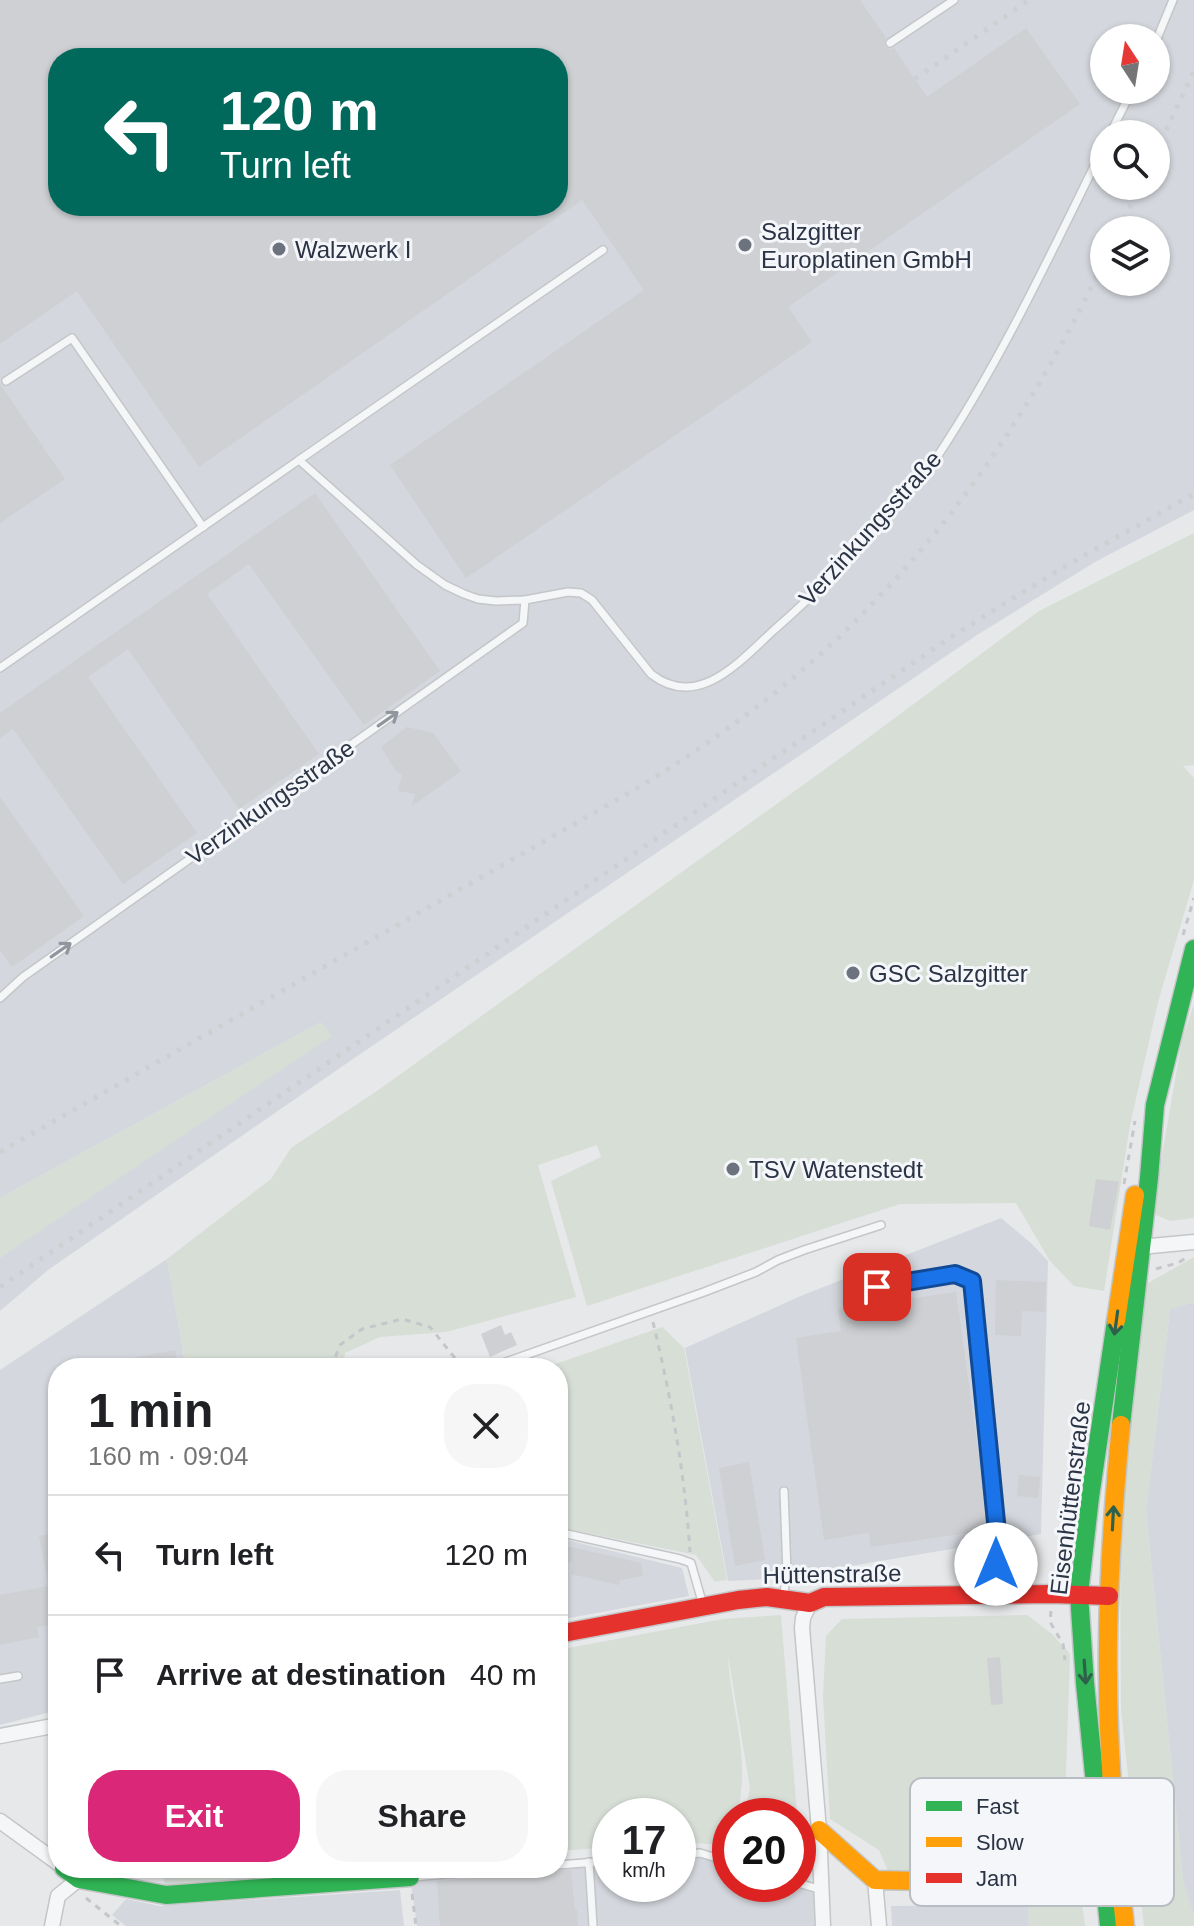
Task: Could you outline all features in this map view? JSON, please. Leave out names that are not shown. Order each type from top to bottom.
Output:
[{"type":"street","name":"Eisenhüttenstraße","points":[[1098,1778],[1085,1683],[1079,1594],[1090,1497],[1134,1246],[1149,1186],[1152,1126],[1160,1082],[1194,949]]},
{"type":"street","points":[[1134,1246],[1194,1242]]},
{"type":"street","name":"Eisenhüttenstraße","points":[[1110,1778],[1109,1596],[1134,1246]]},
{"type":"street","name":"Hüttenstraße","points":[[568,1632],[767,1597],[810,1603],[824,1597],[1109,1596]]},
{"type":"street","points":[[810,1603],[802,1628],[819,1830],[823,1926]]},
{"type":"street","points":[[0,1736],[48,1727]]},
{"type":"street","points":[[0,1821],[48,1856]]},
{"type":"street","points":[[819,1830],[875,1880],[910,1881]]},
{"type":"street","points":[[52,1926],[58,1896],[70,1878]]},
{"type":"street","points":[[76,1878],[166,1895],[396,1878]]},
{"type":"street","points":[[875,1880],[879,1926]]},
{"type":"street","name":"Eisenhüttenstraße","points":[[1109,1926],[1110,1906]]},
{"type":"street","name":"Eisenhüttenstraße","points":[[1119,1906],[1125,1926]]},
{"type":"lane","points":[[890,43],[954,0]]},
{"type":"lane","points":[[1164,24],[1173,0]]},
{"type":"lane","name":"Verzinkungsstraße","points":[[299,460],[417,565],[445,585],[478,599],[496,601],[581,593],[592,600],[651,674],[662,683],[678,688],[707,684],[724,674],[800,608],[862,545],[935,460],[1024,309],[1090,175]]},
{"type":"lane","points":[[0,668],[603,250]]},
{"type":"lane","points":[[6,381],[72,338],[203,527]]},
{"type":"lane","name":"Verzinkungsstraße","points":[[0,998],[35,967],[523,623],[525,600]]},
{"type":"lane","points":[[517,1358],[756,1272],[804,1250],[881,1225]]},
{"type":"lane","points":[[852,1292],[955,1274],[972,1281],[997,1532],[995,1595]]},
{"type":"lane","points":[[783,1600],[787,1573],[784,1491]]},
{"type":"lane","points":[[568,1534],[691,1563],[704,1607]]},
{"type":"lane","points":[[0,1679],[18,1676]]},
{"type":"lane","points":[[589,1862],[593,1926]]},
{"type":"lane","points":[[568,1864],[592,1862]]},
{"type":"lane","points":[[816,1888],[822,1890]]},
{"type":"path","points":[[650,1310],[665,1370],[691,1563]]},
{"type":"path","points":[[335,1358],[340,1345],[362,1329],[402,1319],[430,1327],[455,1358]]},
{"type":"path","points":[[72,1878],[121,1926]]},
{"type":"path","points":[[410,1878],[416,1926]]},
{"type":"shaded area","points":[[0,0],[1194,0],[1194,510],[1095,562],[977,635],[350,1061],[48,1270],[0,1311],[0,1258],[321,1022],[0,1198]]},
{"type":"shaded area","name":"GSC Salzgitter","points":[[1194,533],[1194,765],[1183,766],[1194,778],[1194,880],[1158,1002],[1130,1125],[1104,1291],[1074,1286],[1050,1261],[1016,1203],[900,1204],[587,1306],[551,1181],[601,1157],[597,1145],[538,1165],[576,1297],[446,1332],[380,1337],[345,1353],[344,1358],[184,1358],[167,1259],[271,1179],[291,1148],[377,1091],[849,752],[1039,611]]},
{"type":"shaded area","points":[[1194,1004],[1194,1218],[1170,1221],[1152,1213],[1182,1040]]},
{"type":"shaded area","points":[[321,1022],[332,1036],[0,1258],[0,1198]]},
{"type":"shaded area","points":[[1001,1218],[1048,1261],[1041,1534],[827,1570],[827,1576],[728,1581],[685,1348],[803,1295]]},
{"type":"shaded area","points":[[1194,1257],[1194,1302],[1170,1309],[1146,1511],[1173,1778],[1128,1778],[1121,1709],[1120,1538],[1141,1287]]},
{"type":"shaded area","points":[[167,1259],[184,1358],[48,1358],[48,1713],[0,1725],[0,1370]]},
{"type":"shaded area","points":[[1194,1302],[1194,1917],[1183,1881],[1146,1511],[1170,1309]]},
{"type":"shaded area","points":[[662,1327],[684,1348],[727,1580],[715,1582],[696,1555],[568,1529],[568,1360]]},
{"type":"shaded area","points":[[568,1540],[682,1568],[689,1596],[568,1618]]},
{"type":"shaded area","points":[[781,1615],[796,1798],[748,1798],[750,1788],[728,1655],[741,1756],[741,1796],[712,1798],[712,1844],[696,1843],[696,1798],[592,1798],[592,1848],[568,1850],[568,1648],[723,1619]]},
{"type":"shaded area","points":[[1027,1615],[1052,1634],[1070,1654],[1066,1778],[910,1778],[910,1881],[892,1880],[879,1850],[830,1819],[823,1696],[826,1636],[842,1619]]},
{"type":"shaded area","points":[[1174,1791],[1183,1881],[1194,1926],[1144,1926],[1142,1906],[1174,1906]]},
{"type":"shaded area","points":[[696,1853],[700,1853],[712,1857],[712,1902],[816,1902],[816,1888],[822,1890],[823,1926],[417,1926],[410,1878],[568,1878],[568,1867],[592,1863],[592,1902],[696,1902]]},
{"type":"shaded area","points":[[164,1878],[267,1878],[165,1887]]},
{"type":"shaded area","points":[[400,1890],[404,1926],[126,1926],[112,1915],[126,1899],[160,1906]]},
{"type":"shaded area","points":[[891,1906],[1028,1906],[1029,1926],[892,1926]]},
{"type":"shaded area","points":[[1028,1906],[1082,1906],[1085,1926],[1029,1926]]},
{"type":"building","points":[[0,0],[860,0],[886,38],[885,47],[894,48],[927,97],[1026,28],[1080,104],[788,307],[812,342],[466,578],[390,465],[644,290],[582,200],[568,210],[568,48],[48,48],[48,216],[559,216],[199,467],[77,291],[0,344]]},
{"type":"building","points":[[0,384],[65,479],[0,523]]},
{"type":"building","points":[[315,493],[440,671],[364,725],[249,564],[207,594],[319,754],[239,809],[128,649],[88,677],[197,833],[123,884],[13,729],[0,738],[0,713]]},
{"type":"building","points":[[407,727],[433,733],[461,771],[412,806],[415,794],[398,791],[402,775],[395,770],[381,747]]},
{"type":"building","points":[[0,797],[84,916],[12,967],[0,950]]},
{"type":"building","points":[[1096,1179],[1119,1182],[1110,1230],[1089,1226]]},
{"type":"building","points":[[996,1280],[1046,1282],[1045,1312],[1022,1311],[1021,1336],[995,1335]]},
{"type":"building","points":[[956,1292],[990,1536],[968,1539],[968,1533],[871,1547],[869,1533],[824,1540],[796,1338],[841,1331],[838,1309]]},
{"type":"building","points":[[501,1325],[505,1335],[511,1332],[517,1345],[490,1357],[481,1334]]},
{"type":"building","points":[[175,1350],[176,1358],[133,1358]]},
{"type":"building","points":[[749,1462],[765,1560],[735,1566],[719,1468]]},
{"type":"building","points":[[1019,1475],[1040,1477],[1038,1498],[1017,1496]]},
{"type":"building","points":[[48,1534],[48,1581],[39,1536]]},
{"type":"building","points":[[568,1546],[641,1563],[643,1576],[620,1580],[619,1585],[571,1574],[573,1563],[568,1562]]},
{"type":"building","points":[[48,1586],[48,1625],[37,1627],[39,1637],[0,1645],[0,1595]]},
{"type":"building","points":[[1000,1657],[1003,1704],[991,1705],[987,1658]]},
{"type":"building","points":[[568,1870],[571,1870],[578,1926],[440,1926],[437,1881],[568,1878]]},
{"type":"railway","points":[[915,79],[1029,0]]},
{"type":"railway","points":[[1170,122],[1194,71]]},
{"type":"railway","points":[[1126,216],[1133,200]]},
{"type":"railway","points":[[0,1152],[641,786],[710,741],[776,692],[877,599],[964,496],[1040,382],[1090,289]]},
{"type":"railway","points":[[0,1287],[951,637],[1062,568],[1194,494]]},
{"type":"traffic: fast","points":[[1121,1425],[1155,1105],[1194,949]]},
{"type":"traffic: fast","points":[[1094,1778],[1079,1594],[1116,1321]]},
{"type":"traffic: fast","points":[[78,1878],[166,1895],[396,1878]]},
{"type":"traffic: fast","points":[[1107,1906],[1109,1926]]},
{"type":"traffic: slow","points":[[1116,1321],[1135,1195]]},
{"type":"traffic: slow","points":[[1112,1778],[1108,1613],[1121,1425]]},
{"type":"traffic: slow","points":[[819,1830],[875,1880],[910,1881]]},
{"type":"traffic: slow","points":[[1123,1906],[1125,1926]]},
{"type":"traffic: jam","points":[[568,1632],[767,1597],[810,1603],[824,1597],[1109,1596]]},
{"type":"place","name":"Salzgitter Europlatinen GmbH","points":[[745,245]]},
{"type":"place","name":"Walzwerk I","points":[[279,249]]},
{"type":"place","name":"GSC Salzgitter","points":[[853,973]]},
{"type":"place","name":"TSV Watenstedt","points":[[733,1169]]},
{"type":"route","points":[[877,1287],[955,1274],[972,1281],[997,1532],[996,1564]]}]
